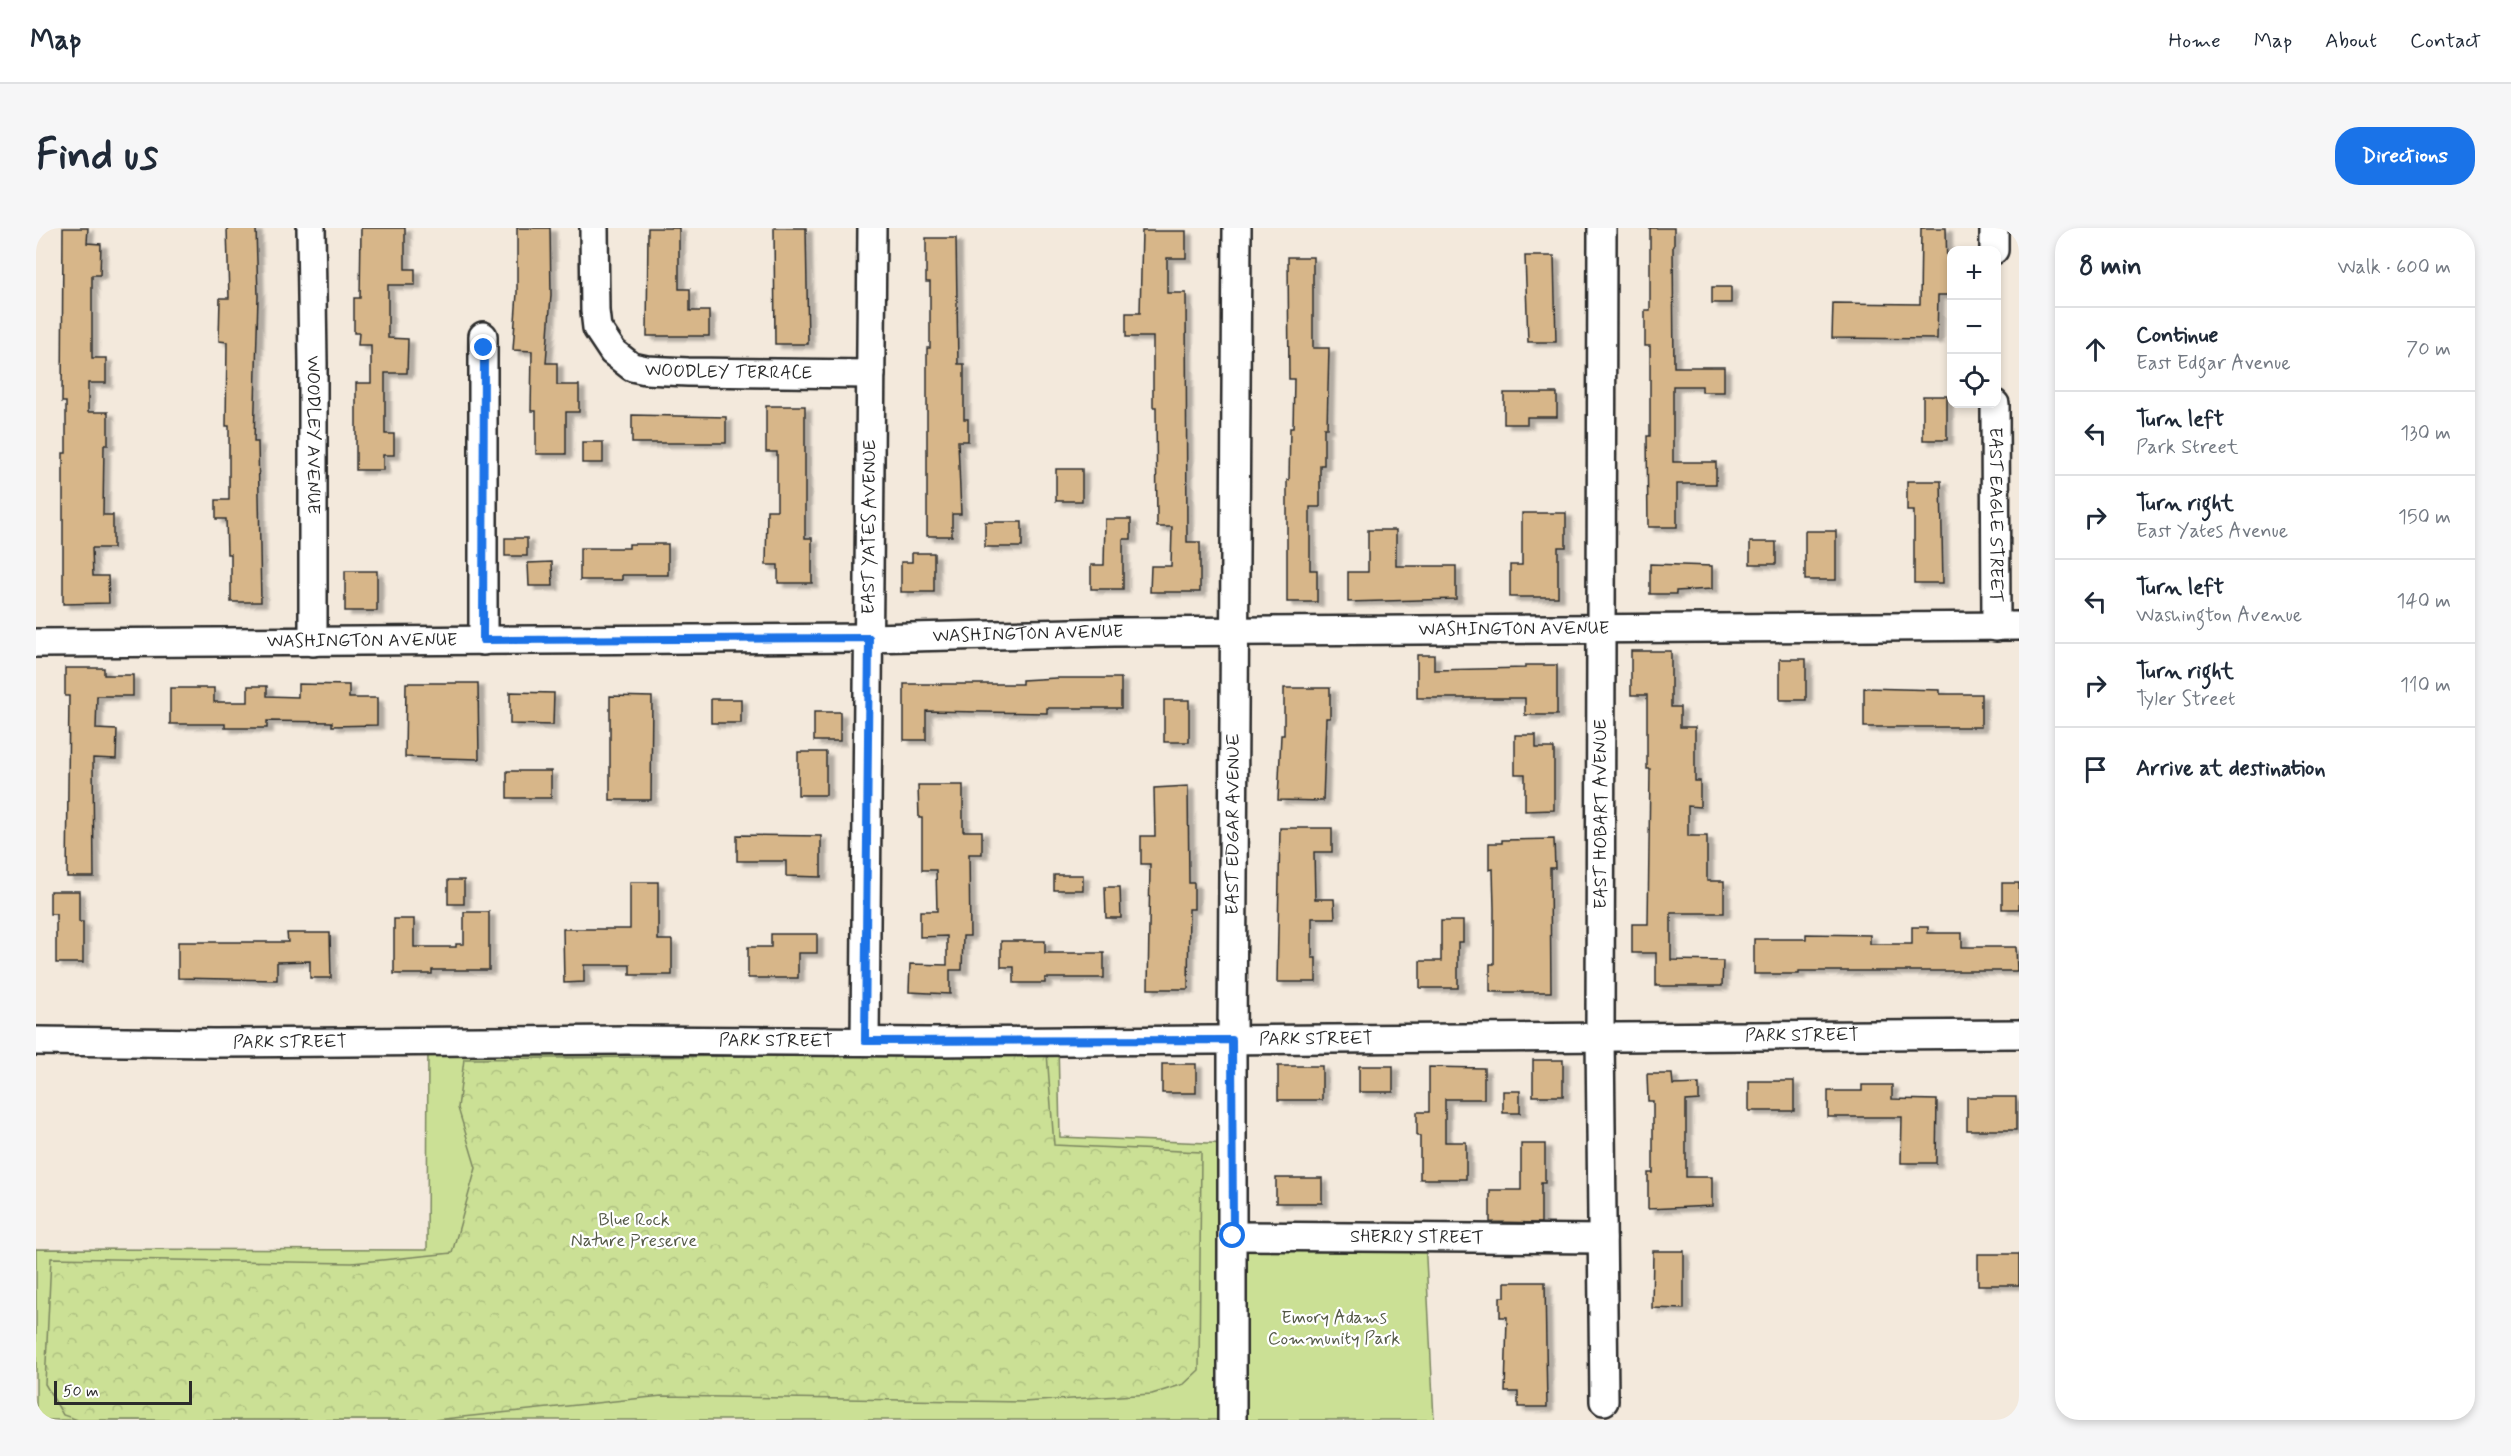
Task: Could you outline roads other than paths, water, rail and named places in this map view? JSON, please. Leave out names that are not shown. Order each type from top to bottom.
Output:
[{"type":"street","name":"WOODLEY AVENUE","points":[[311,228],[312,642]]},
{"type":"street","name":"WOODLEY TERRACE","points":[[594,228],[597,328],[613,352],[632,367],[688,372],[871,374]]},
{"type":"street","name":"EAST YATES AVENUE","points":[[865,1041],[872,228]]},
{"type":"street","name":"EAST EDGAR AVENUE","points":[[1232,1420],[1237,228]]},
{"type":"street","name":"EAST HOBART AVENUE","points":[[1602,228],[1600,1037],[1604,1401]]},
{"type":"street","points":[[1994,228],[1994,246]]},
{"type":"street","points":[[483,336],[483,640]]},
{"type":"street","name":"EAST EAGLE STREET","points":[[1995,408],[2007,627]]},
{"type":"street","name":"WASHINGTON AVENUE","points":[[36,643],[2007,627]]},
{"type":"street","name":"PARK STREET","points":[[36,1041],[1232,1040],[2019,1034]]},
{"type":"street","name":"SHERRY STREET","points":[[1233,1236],[1602,1239]]},
{"type":"park label","name":"Blue Rock Nature Preserve","points":[[634,1230]]},
{"type":"park label","name":"Emory Adams Community Park","points":[[1334,1328]]}]
